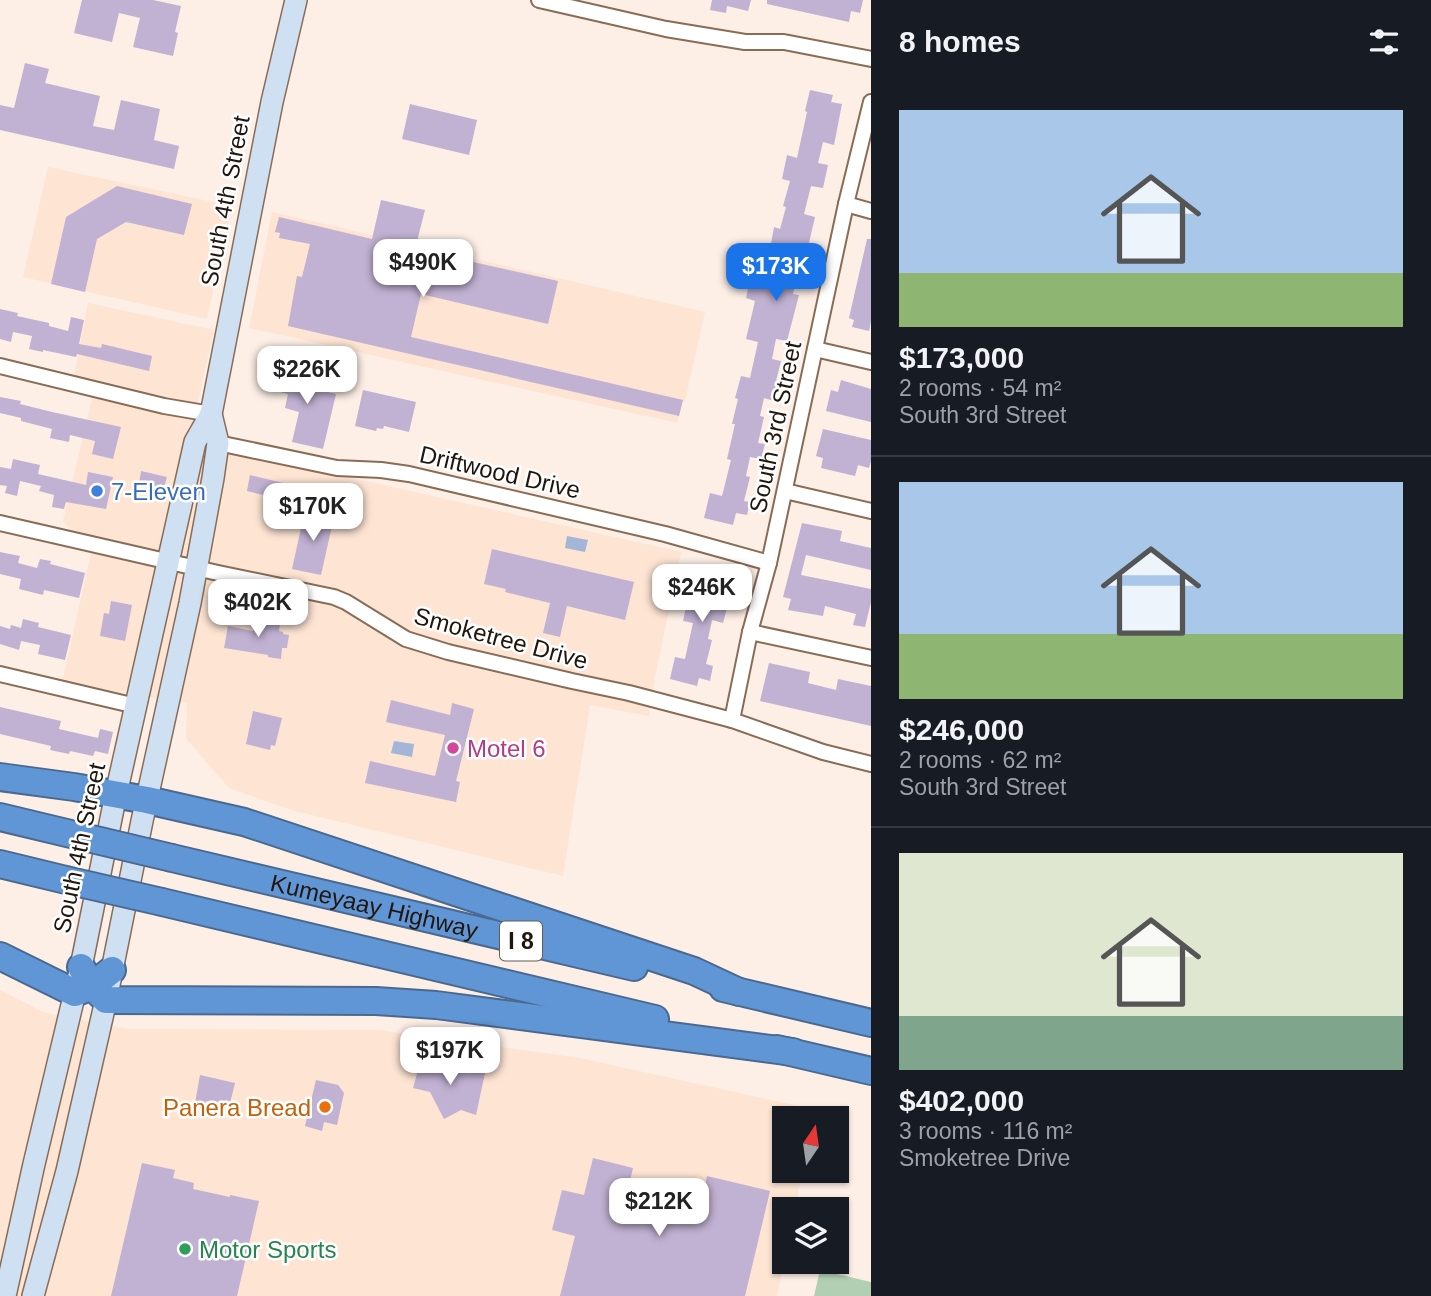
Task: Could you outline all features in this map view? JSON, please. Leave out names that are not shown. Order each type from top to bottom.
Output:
[{"type":"highway","points":[[0,777],[74,786],[244,822],[694,971],[739,992]]},
{"type":"highway","name":"Kumeyaay Highway","points":[[0,817],[871,1024]]},
{"type":"highway","name":"Kumeyaay Highway","points":[[0,864],[871,1071]]},
{"type":"highway","points":[[0,956],[93,983],[436,1005],[793,1052]]},
{"type":"main road","name":"South 4th Street","points":[[33,1296],[67,1171],[117,794],[195,442],[211,414],[272,103],[296,0]]},
{"type":"main road","name":"South 4th Street","points":[[5,1296],[34,1164],[93,983],[147,800],[198,568],[213,478],[218,443],[211,414]]},
{"type":"street","points":[[539,0],[666,29],[745,42],[784,42],[871,59]]},
{"type":"street","name":"South 3rd Street","points":[[732,720],[871,102]]},
{"type":"street","points":[[846,204],[871,211]]},
{"type":"street","points":[[815,349],[871,362]]},
{"type":"street","points":[[0,366],[211,414]]},
{"type":"street","name":"Driftwood Drive","points":[[218,443],[337,468],[409,474],[665,534],[769,563]]},
{"type":"street","points":[[785,491],[871,512]]},
{"type":"street","name":"Smoketree Drive","points":[[0,523],[334,597],[406,639],[440,650],[629,693],[732,720],[823,752],[871,764]]},
{"type":"street","points":[[750,632],[871,658]]},
{"type":"street","points":[[0,674],[136,706]]},
{"type":"shaded area","points":[[48,167],[232,206],[207,319],[23,277]]},
{"type":"shaded area","points":[[272,212],[705,312],[685,401],[677,423],[249,328]]},
{"type":"shaded area","points":[[88,303],[214,330],[189,441],[681,552],[649,716],[590,705],[563,876],[291,810],[229,788],[186,738],[187,703],[62,683],[91,553],[63,521],[92,399],[74,377]]},
{"type":"shaded area","points":[[0,990],[43,1012],[129,1029],[378,1030],[580,1058],[798,1106],[772,1106],[772,1183],[800,1183],[798,1197],[772,1197],[772,1274],[781,1274],[777,1296],[0,1296]]},
{"type":"green space","points":[[819,1274],[837,1274],[871,1282],[871,1296],[814,1296]]},
{"type":"water","points":[[567,536],[588,540],[585,552],[565,548]]},
{"type":"water","points":[[394,741],[414,744],[412,757],[391,753]]},
{"type":"building","points":[[82,0],[153,0],[181,6],[173,56],[133,47],[140,18],[119,13],[112,42],[74,33]]},
{"type":"building","points":[[712,0],[751,0],[748,11],[727,6],[726,13],[710,10]]},
{"type":"building","points":[[767,0],[863,0],[860,13],[851,11],[849,22],[767,4]]},
{"type":"building","points":[[25,63],[49,69],[45,83],[100,96],[93,126],[114,130],[121,100],[160,109],[154,140],[179,146],[174,169],[0,130],[0,105],[14,108]]},
{"type":"building","points":[[810,90],[833,95],[831,102],[842,104],[834,145],[823,142],[818,163],[828,165],[823,188],[811,186],[804,214],[815,217],[809,243],[811,244],[808,259],[801,258],[793,294],[799,295],[787,341],[776,339],[772,359],[781,361],[775,385],[778,385],[774,401],[764,398],[760,416],[764,417],[758,443],[765,444],[761,459],[750,457],[746,476],[750,477],[744,501],[750,502],[747,515],[736,513],[733,525],[704,518],[710,493],[722,496],[731,460],[727,459],[735,424],[732,424],[738,399],[735,398],[741,376],[750,378],[758,342],[746,339],[755,301],[746,298],[749,284],[763,287],[774,227],[780,229],[786,207],[783,206],[790,181],[782,179],[787,155],[797,158]]},
{"type":"building","points":[[410,104],[477,120],[469,155],[402,139]]},
{"type":"building","points":[[117,186],[192,204],[184,235],[126,222],[97,239],[85,292],[51,284],[66,217]]},
{"type":"building","points":[[381,200],[425,210],[415,249],[558,281],[548,324],[421,294],[411,337],[683,400],[679,416],[288,326],[297,276],[302,277],[310,244],[279,238],[280,233],[275,232],[279,217],[372,239]]},
{"type":"building","points":[[867,239],[871,239],[869,331],[852,327],[854,320],[849,318]]},
{"type":"building","points":[[0,309],[68,331],[71,317],[84,320],[79,344],[101,348],[102,344],[152,356],[149,371],[77,354],[76,357],[29,349],[32,336],[13,332],[11,342],[0,339]]},
{"type":"building","points":[[295,362],[315,367],[310,388],[336,394],[323,449],[292,442],[299,412],[285,408],[288,394],[273,390],[276,377],[291,381]]},
{"type":"building","points":[[841,380],[871,389],[871,422],[826,411],[831,390],[838,392]]},
{"type":"building","points":[[363,390],[416,402],[409,432],[384,426],[376,431],[355,426]]},
{"type":"building","points":[[0,397],[121,427],[113,459],[92,454],[95,441],[70,435],[69,442],[50,438],[52,429],[0,413]]},
{"type":"building","points":[[823,429],[871,440],[869,468],[858,465],[855,476],[821,468],[823,458],[816,456]]},
{"type":"building","points":[[13,459],[40,465],[38,474],[86,485],[88,472],[113,477],[106,509],[66,502],[64,509],[52,507],[54,495],[39,491],[41,486],[20,481],[17,496],[5,493],[7,486],[0,485],[0,467],[11,469]]},
{"type":"building","name":"7-Eleven","points":[[141,471],[167,477],[163,490],[139,484]]},
{"type":"building","points":[[250,475],[283,483],[280,499],[247,491]]},
{"type":"building","points":[[305,510],[334,517],[321,575],[292,569]]},
{"type":"building","points":[[802,523],[842,531],[840,541],[871,548],[871,570],[806,555],[801,575],[871,589],[865,627],[853,625],[856,614],[825,606],[823,616],[788,610],[791,599],[783,597]]},
{"type":"building","points":[[492,549],[634,582],[625,620],[567,606],[560,637],[543,633],[550,603],[484,584]]},
{"type":"building","points":[[0,552],[20,556],[18,563],[37,568],[40,559],[85,573],[79,598],[44,590],[43,595],[19,589],[21,579],[0,574]]},
{"type":"building","points":[[694,568],[732,577],[723,623],[712,620],[708,639],[712,640],[706,664],[713,666],[710,681],[699,678],[697,686],[670,679],[675,657],[685,659],[693,623],[683,621]]},
{"type":"building","points":[[111,601],[132,605],[125,641],[100,636],[104,613],[109,614]]},
{"type":"building","points":[[23,619],[39,623],[38,627],[71,635],[65,660],[38,654],[40,645],[21,641],[19,650],[0,644],[0,626],[21,628]]},
{"type":"building","points":[[255,619],[280,623],[279,631],[289,635],[287,648],[282,648],[281,659],[224,648],[228,626],[253,631]]},
{"type":"building","points":[[769,663],[810,672],[808,683],[836,690],[838,679],[871,686],[871,726],[760,701]]},
{"type":"building","name":"Motel 6","points":[[391,700],[450,715],[452,703],[474,709],[456,781],[460,782],[456,802],[365,783],[370,761],[435,776],[445,735],[386,722]]},
{"type":"building","points":[[0,707],[61,721],[59,729],[98,738],[100,729],[113,732],[108,754],[95,751],[93,756],[70,751],[69,754],[50,750],[51,746],[0,734]]},
{"type":"building","points":[[253,711],[282,718],[275,746],[271,745],[270,750],[246,744]]},
{"type":"building","points":[[421,1059],[485,1073],[476,1115],[461,1110],[444,1119],[430,1092],[413,1088]]},
{"type":"building","points":[[200,1075],[235,1083],[229,1107],[206,1101],[205,1106],[195,1103]]},
{"type":"building","name":"Panera Bread","points":[[316,1080],[338,1085],[344,1093],[337,1125],[324,1122],[322,1131],[305,1126]]},
{"type":"building","points":[[593,1158],[633,1168],[629,1185],[701,1203],[707,1176],[770,1191],[745,1296],[560,1296],[575,1236],[552,1230],[562,1190],[584,1195]]},
{"type":"building","name":"Motor Sports","points":[[142,1163],[175,1170],[173,1178],[194,1183],[193,1189],[259,1201],[237,1296],[111,1296]]},
{"type":"place","name":"7-Eleven","points":[[97,491]]},
{"type":"place","name":"Motel 6","points":[[453,748]]},
{"type":"place","name":"Panera Bread","points":[[325,1107]]},
{"type":"place","name":"Motor Sports","points":[[185,1249]]}]
